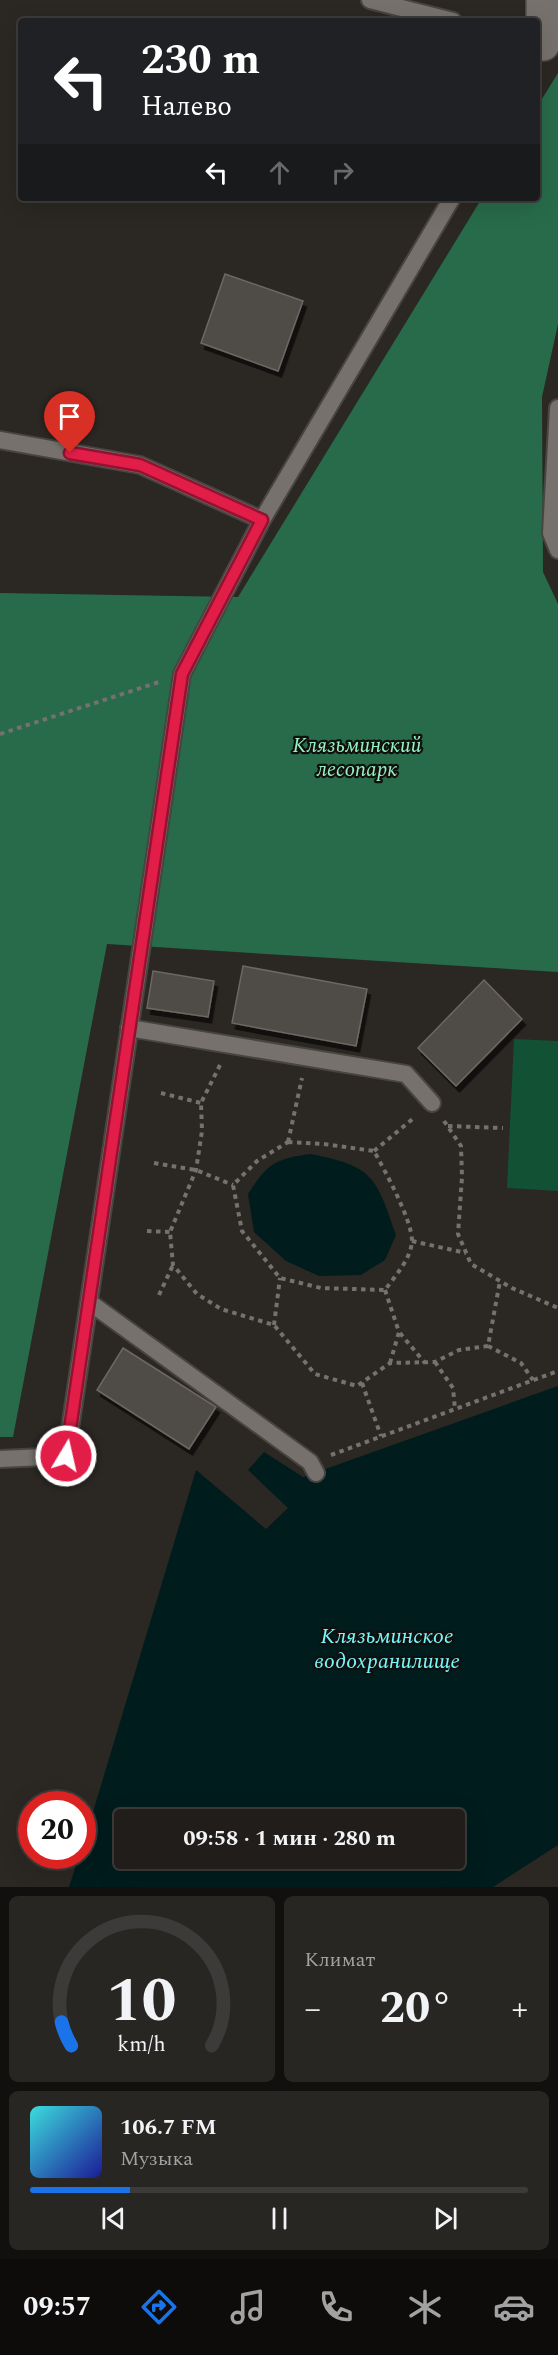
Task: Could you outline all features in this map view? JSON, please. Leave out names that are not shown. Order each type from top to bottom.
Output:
[{"type":"street","points":[[543,0],[544,48]]},
{"type":"lane","points":[[370,0],[441,18]]},
{"type":"lane","points":[[0,1459],[66,1456],[182,674],[262,520],[450,201]]},
{"type":"lane","points":[[558,408],[552,533],[558,550]]},
{"type":"lane","points":[[0,440],[140,465],[262,520]]},
{"type":"lane","points":[[129,1028],[406,1074],[432,1103]]},
{"type":"lane","points":[[89,1302],[313,1467]]},
{"type":"path","points":[[0,734],[182,674]]},
{"type":"path","points":[[159,1295],[173,1265],[170,1232],[196,1170],[202,1131],[201,1103],[217,1068],[237,1046]]},
{"type":"path","points":[[288,1142],[307,1058]]},
{"type":"path","points":[[161,1093],[201,1103]]},
{"type":"path","points":[[232,1185],[257,1161],[288,1142],[374,1151],[432,1103],[460,1146],[462,1177],[458,1234],[471,1264],[500,1281],[558,1308]]},
{"type":"path","points":[[448,1126],[503,1128]]},
{"type":"path","points":[[374,1151],[396,1190],[412,1241],[405,1262],[385,1290]]},
{"type":"path","points":[[154,1163],[196,1170],[232,1185]]},
{"type":"path","points":[[232,1185],[242,1232],[280,1278],[321,1288],[385,1290]]},
{"type":"path","points":[[147,1230],[170,1232]]},
{"type":"path","points":[[412,1241],[467,1253]]},
{"type":"path","points":[[173,1265],[197,1294],[221,1309],[274,1325],[315,1374],[357,1386],[390,1363],[435,1362],[459,1350],[488,1346],[521,1363],[533,1380]]},
{"type":"path","points":[[274,1325],[280,1278]]},
{"type":"path","points":[[488,1346],[500,1281]]},
{"type":"path","points":[[385,1290],[399,1332],[425,1363]]},
{"type":"path","points":[[390,1363],[399,1332]]},
{"type":"path","points":[[435,1362],[453,1388],[455,1409]]},
{"type":"path","points":[[313,1467],[381,1436],[558,1371]]},
{"type":"path","points":[[362,1383],[381,1436]]},
{"type":"green space","name":"Клязьминский лесопарк","points":[[558,73],[558,324],[542,397],[543,572],[558,604],[558,972],[107,944],[13,1437],[0,1437],[0,593],[238,597],[480,201],[540,201],[540,102]]},
{"type":"green space","points":[[514,1039],[558,1041],[558,1191],[507,1188]]},
{"type":"water","points":[[310,1154],[347,1163],[360,1169],[377,1187],[383,1199],[396,1235],[385,1260],[361,1275],[319,1276],[286,1261],[254,1232],[248,1194],[255,1184],[267,1169],[280,1161]]},
{"type":"water","name":"Клязьминское водохранилище","points":[[558,1386],[558,1845],[493,1887],[69,1887],[75,1869],[96,1869],[96,1802],[196,1470],[266,1529],[288,1508],[248,1470],[264,1452],[303,1477]]},
{"type":"building","points":[[225,274],[303,301],[278,371],[201,343]]},
{"type":"building","points":[[243,966],[367,989],[356,1046],[232,1023]]},
{"type":"building","points":[[153,971],[214,981],[208,1017],[147,1008]]},
{"type":"building","points":[[484,980],[522,1019],[456,1086],[418,1048]]},
{"type":"building","points":[[123,1348],[216,1407],[189,1449],[97,1390]]},
{"type":"route","points":[[66,1456],[182,674],[262,520],[140,465],[70,453]]}]
